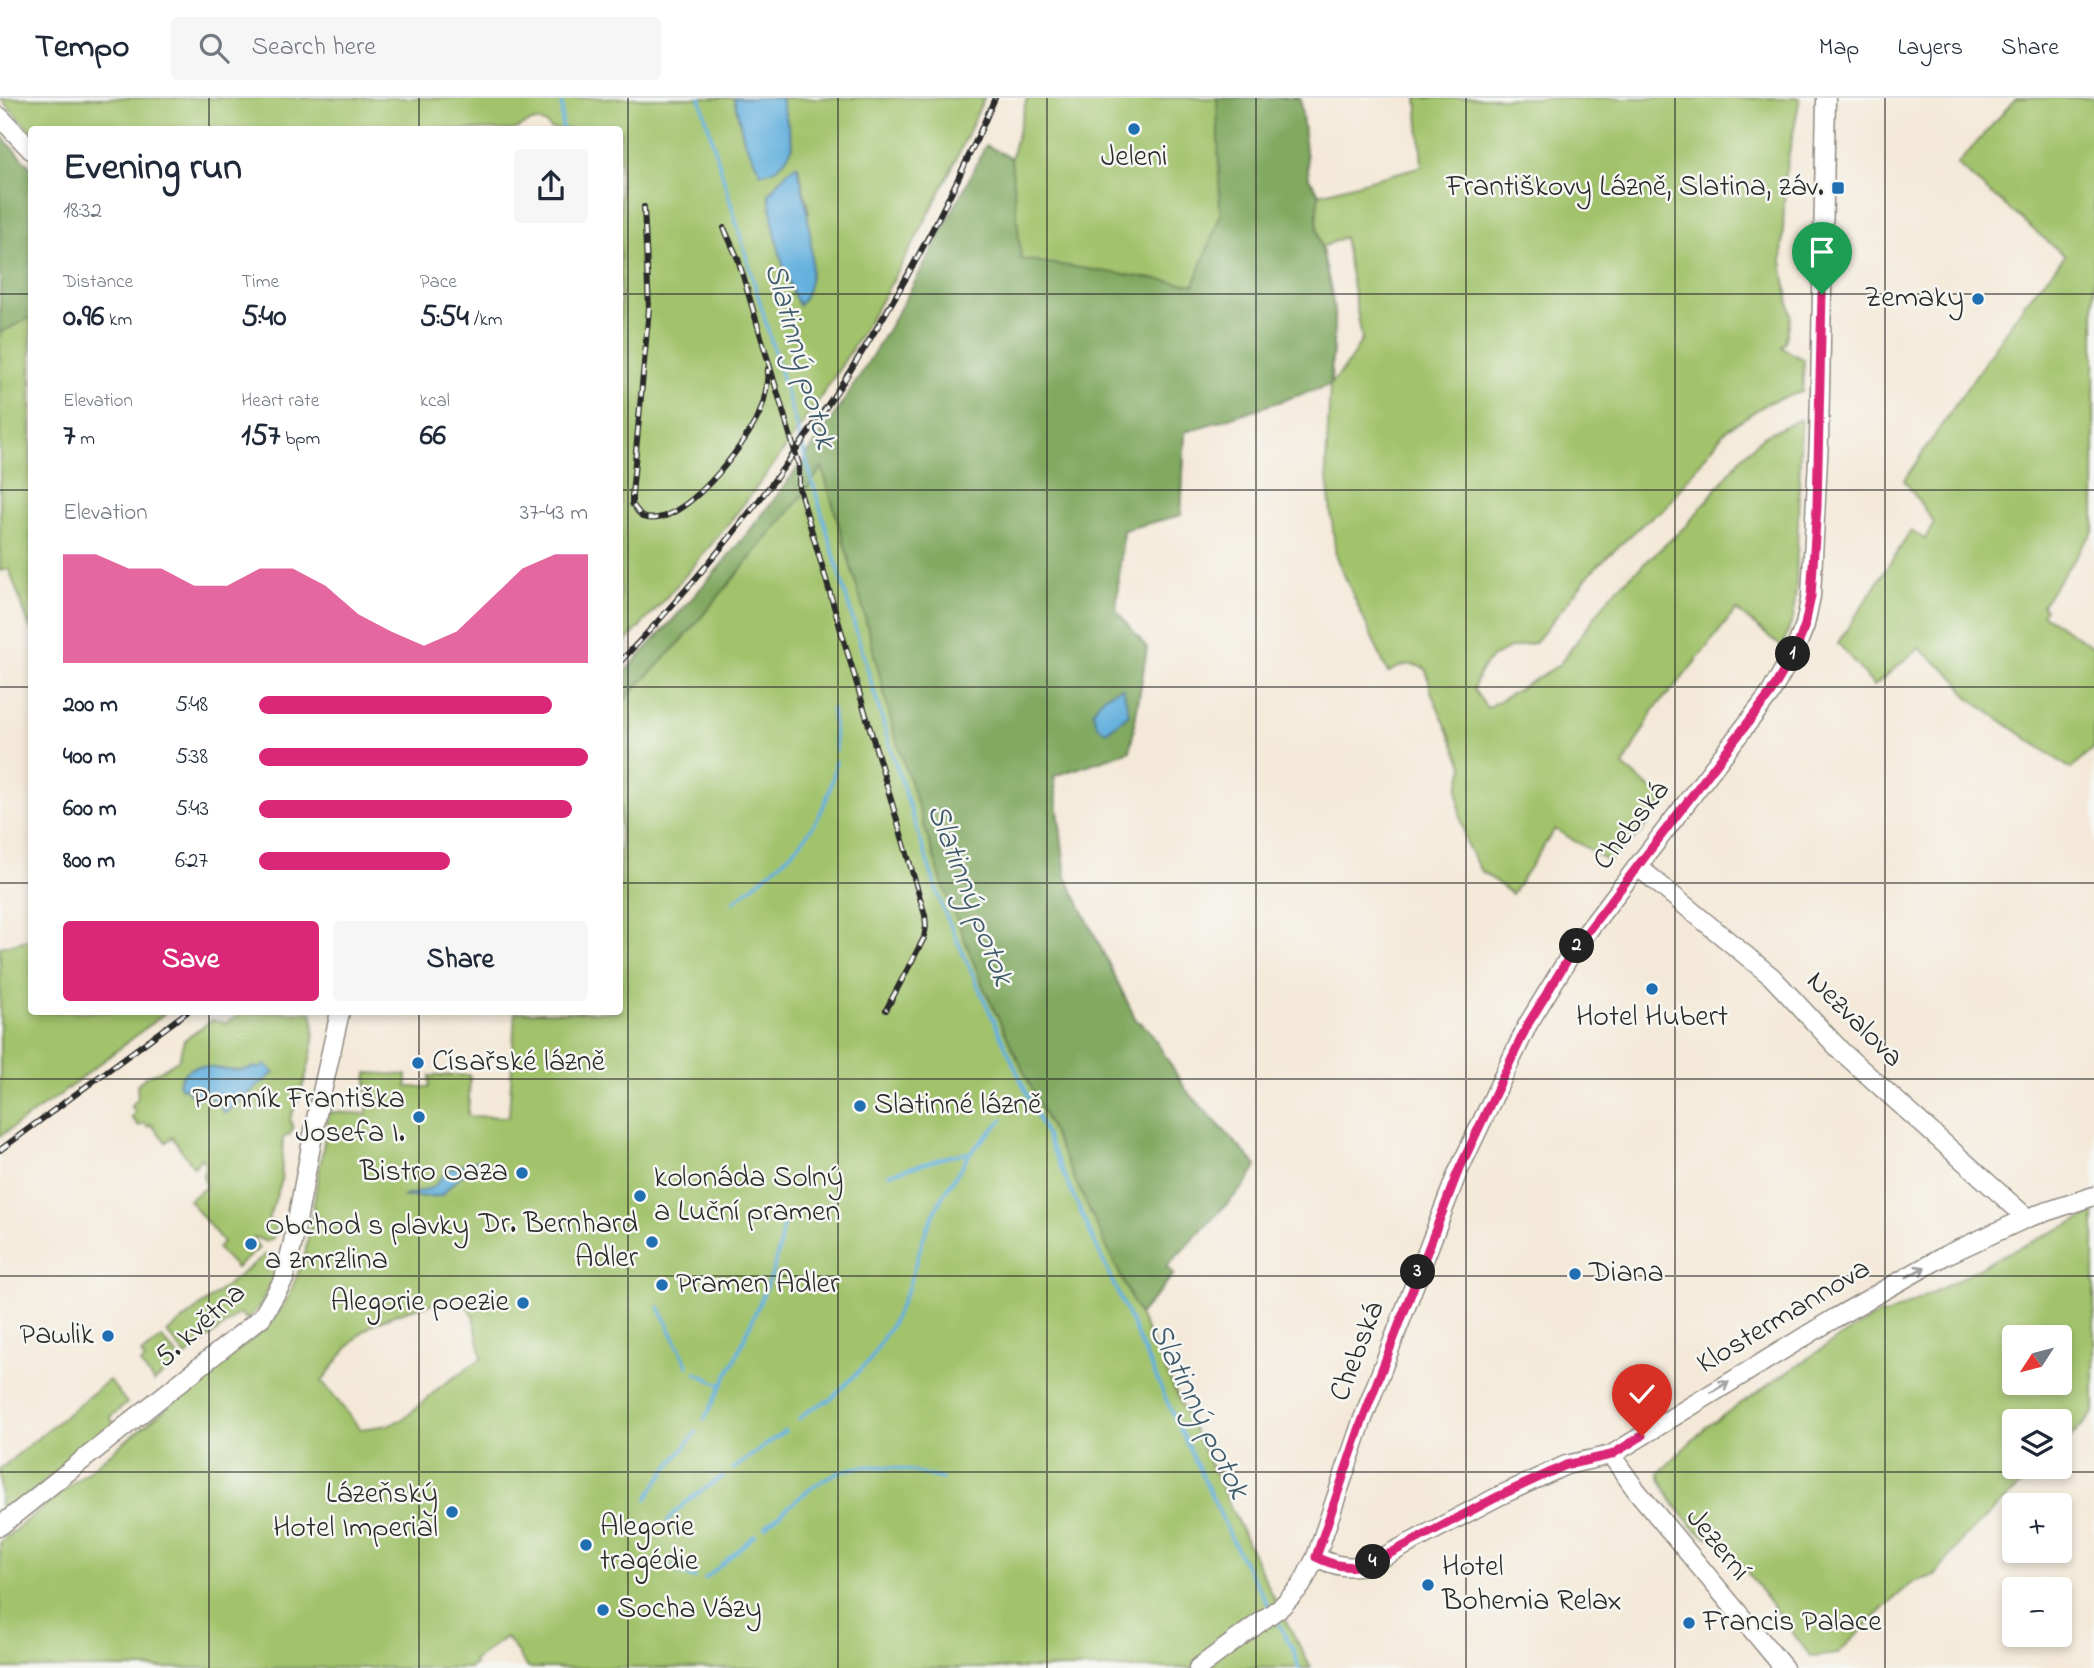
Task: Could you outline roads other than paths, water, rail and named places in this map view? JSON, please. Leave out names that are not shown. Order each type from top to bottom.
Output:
[{"type":"street","name":"Chebská","points":[[1198,1668],[1261,1623],[1301,1586],[1316,1557],[1416,1275],[1457,1174],[1528,1024],[1559,971],[1770,694],[1796,650],[1811,596],[1817,506],[1826,98]]},
{"type":"street","points":[[0,117],[28,147]]},
{"type":"street","name":"Nezvalova","points":[[1637,866],[1772,977],[1841,1051],[2027,1218]]},
{"type":"street","name":"5. května","points":[[0,1526],[262,1317],[275,1296],[287,1266],[317,1114],[340,1015]]},
{"type":"street","name":"Klostermannova","points":[[1316,1557],[1342,1567],[1370,1564],[1499,1496],[1566,1465],[1611,1455],[1835,1318],[1935,1262],[2027,1218],[2094,1196]]},
{"type":"street","name":"Jezerní","points":[[1611,1455],[1636,1490],[1784,1668]]},
{"type":"water","points":[[734,98],[781,98],[793,146],[777,168],[761,173],[744,140]]},
{"type":"water","points":[[797,165],[808,216],[811,258],[806,293],[799,305],[779,251],[769,193],[786,173]]},
{"type":"water","points":[[1123,688],[1129,714],[1106,732],[1097,725],[1093,712],[1105,697]]},
{"type":"water","points":[[266,1064],[274,1073],[225,1113],[212,1098],[204,1096],[195,1099],[185,1087],[182,1088],[178,1084],[187,1071],[198,1066],[238,1071],[256,1067],[258,1069]]},
{"type":"water","points":[[482,1159],[486,1162],[482,1170],[463,1174],[441,1196],[403,1197],[434,1187],[447,1170]]},
{"type":"waterway","points":[[562,98],[562,126]]},
{"type":"waterway","name":"Slatinný potok","points":[[700,98],[892,753],[943,909],[1166,1399],[1238,1552],[1270,1608]]},
{"type":"waterway","points":[[832,709],[836,751]]},
{"type":"waterway","points":[[733,902],[786,857],[813,826],[831,786],[836,761]]},
{"type":"waterway","points":[[799,1419],[811,1409],[831,1399],[870,1360],[907,1291],[926,1230],[942,1197],[970,1153],[1003,1119]]},
{"type":"waterway","points":[[889,1174],[968,1153]]},
{"type":"waterway","points":[[704,1420],[736,1358],[773,1271],[785,1214]]},
{"type":"waterway","points":[[659,1307],[688,1366]]},
{"type":"waterway","points":[[696,1373],[721,1385]]},
{"type":"waterway","points":[[647,1499],[697,1431]]},
{"type":"waterway","points":[[733,1469],[785,1431]]},
{"type":"waterway","points":[[765,1527],[816,1485],[848,1469],[888,1467],[942,1479]]},
{"type":"waterway","points":[[665,1527],[676,1511],[723,1476]]},
{"type":"waterway","points":[[705,1579],[755,1535]]},
{"type":"waterway","points":[[672,1566],[678,1572],[695,1578]]},
{"type":"waterway","name":"Slatinný potok","points":[[1275,1617],[1293,1649],[1299,1668]]},
{"type":"railway","points":[[623,659],[733,534],[833,397],[920,252],[995,98]]},
{"type":"railway","points":[[644,207],[649,308],[632,495],[632,504],[642,517],[658,518],[675,511],[711,482],[753,426],[765,396],[768,369]]},
{"type":"railway","points":[[724,228],[738,259],[799,465],[799,488],[925,915],[924,938],[886,1010]]},
{"type":"railway","points":[[0,1150],[183,1015]]},
{"type":"place","name":"Jeleni","points":[[1134,129]]},
{"type":"place","name":"Františkovy Lázně, Slatina, záv.","points":[[1838,188]]},
{"type":"place","name":"Zemaky","points":[[1978,299]]},
{"type":"place","name":"Hotel Hubert","points":[[1652,989]]},
{"type":"place","name":"Císařské lázně","points":[[418,1063]]},
{"type":"place","name":"Slatinné lázně","points":[[860,1106]]},
{"type":"place","name":"Pomník Františka Josefa I.","points":[[419,1117]]},
{"type":"place","name":"Bistro Oaza","points":[[522,1173]]},
{"type":"place","name":"kolonáda Solný a Luční pramen","points":[[640,1196]]},
{"type":"place","name":"Dr. Bernhard Adler","points":[[652,1242]]},
{"type":"place","name":"Obchod s plavky a zmrzlina","points":[[251,1244]]},
{"type":"place","name":"Diana","points":[[1575,1274]]},
{"type":"place","name":"Pramen Adler","points":[[662,1285]]},
{"type":"place","name":"Alegorie poezie","points":[[523,1303]]},
{"type":"place","name":"Pawlik","points":[[108,1336]]},
{"type":"place","name":"Lázeňský Hotel Imperial","points":[[452,1512]]},
{"type":"place","name":"Alegorie tragédie","points":[[586,1545]]},
{"type":"place","name":"Hotel Bohemia Relax","points":[[1428,1585]]},
{"type":"place","name":"Socha Vázy","points":[[603,1610]]},
{"type":"place","name":"Francis Palace","points":[[1689,1623]]}]
